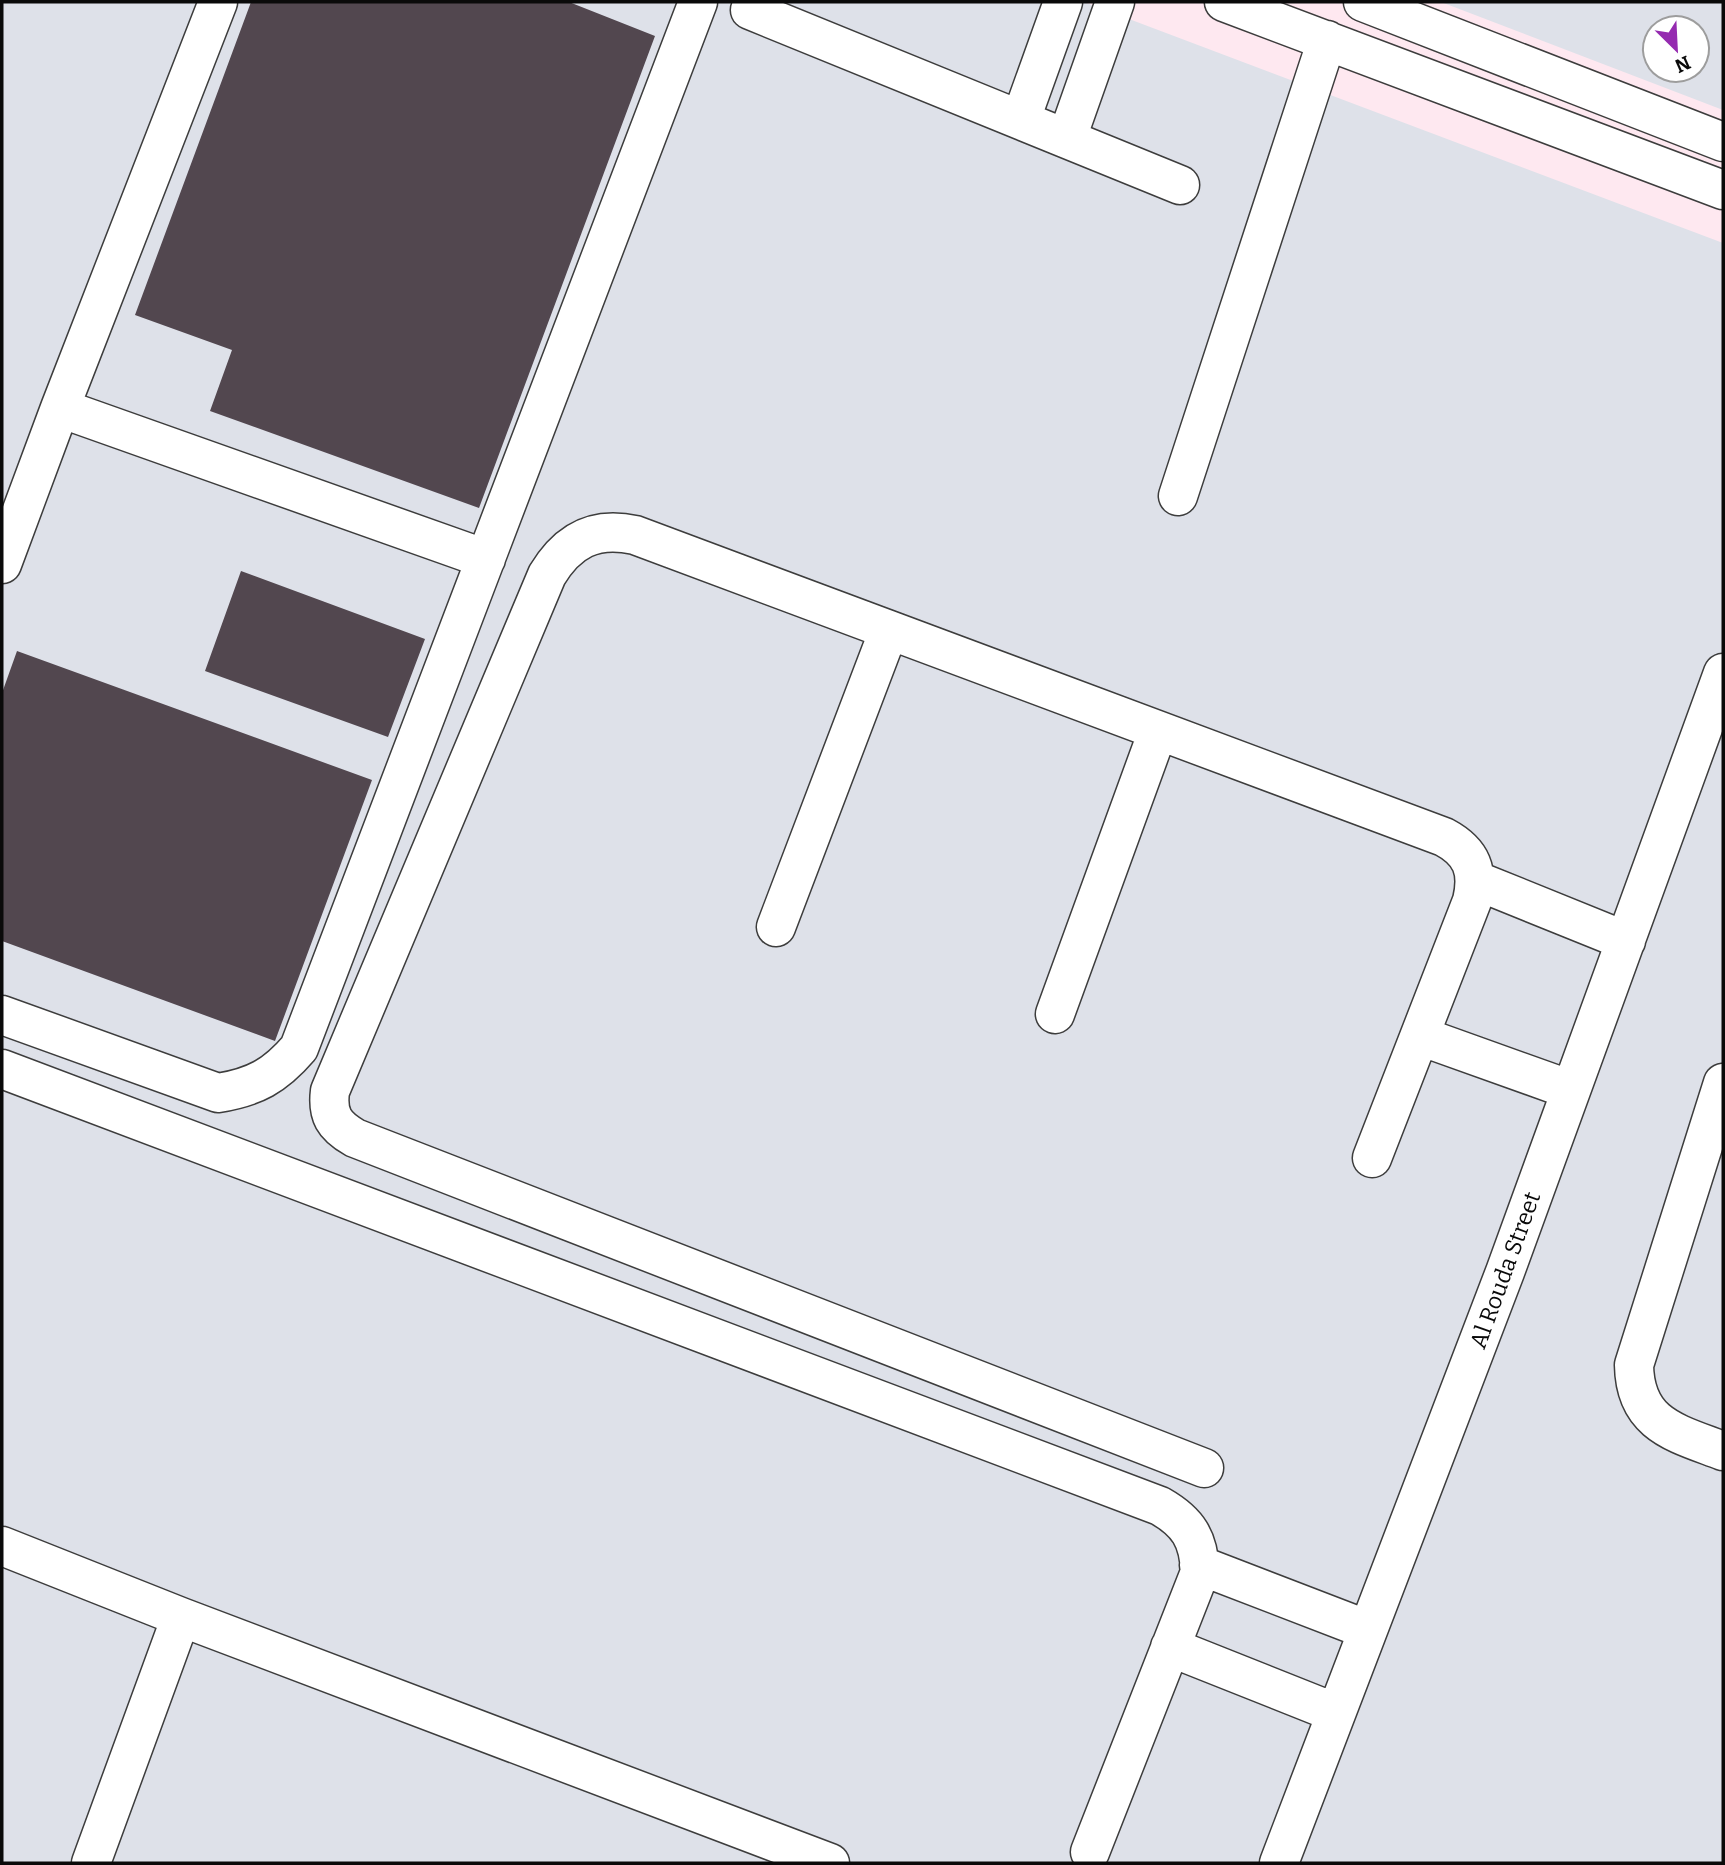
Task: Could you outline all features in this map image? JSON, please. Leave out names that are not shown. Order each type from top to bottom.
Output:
[{"type":"street","points":[[2,564],[218,2]]},
{"type":"street","points":[[2,1015],[218,1093],[236,1090],[267,1078],[299,1048],[698,2]]},
{"type":"street","points":[[1021,119],[1063,2]]},
{"type":"street","points":[[1067,138],[1115,2]]},
{"type":"street","points":[[1224,2],[1723,190]]},
{"type":"street","points":[[1363,2],[1723,142]]},
{"type":"street","points":[[750,10],[1180,185]]},
{"type":"street","points":[[1178,496],[1327,40]]},
{"type":"street","points":[[60,408],[485,559]]},
{"type":"street","points":[[1204,1468],[355,1138],[336,1124],[328,1103],[330,1091],[547,575],[557,558],[572,545],[589,536],[605,532],[635,535],[1444,837],[1457,845],[1474,869],[1476,885],[1472,901],[1372,1158]]},
{"type":"street","points":[[776,927],[889,630]]},
{"type":"street","name":"Al Rouda Street","points":[[1279,1863],[1500,1285],[1723,673]]},
{"type":"street","points":[[1055,1014],[1158,731]]},
{"type":"street","points":[[1475,880],[1626,941]]},
{"type":"street","points":[[1420,1036],[1571,1090]]},
{"type":"street","points":[[2,1069],[1160,1506],[1175,1514],[1196,1542],[1199,1572],[1090,1852]]},
{"type":"street","points":[[1723,1083],[1634,1365],[1638,1394],[1644,1408],[1654,1419],[1666,1429],[1723,1451]]},
{"type":"street","points":[[2,1546],[181,1617],[830,1863]]},
{"type":"street","points":[[1199,1565],[1368,1630]]},
{"type":"street","points":[[91,1863],[181,1617]]},
{"type":"street","points":[[1170,1647],[1336,1713]]},
{"type":"shaded area","points":[[2,2],[1084,2],[1723,243],[1723,1863],[2,1863]]},
{"type":"shaded area","points":[[1441,2],[1723,2],[1723,110],[1655,84],[1711,84],[1711,14],[1641,14],[1641,79]]},
{"type":"building","points":[[251,2],[569,2],[655,36],[479,508],[210,411],[232,350],[135,315]]},
{"type":"building","points":[[241,571],[425,639],[388,737],[205,671]]},
{"type":"building","points":[[17,651],[372,780],[275,1041],[2,941],[2,693]]}]
